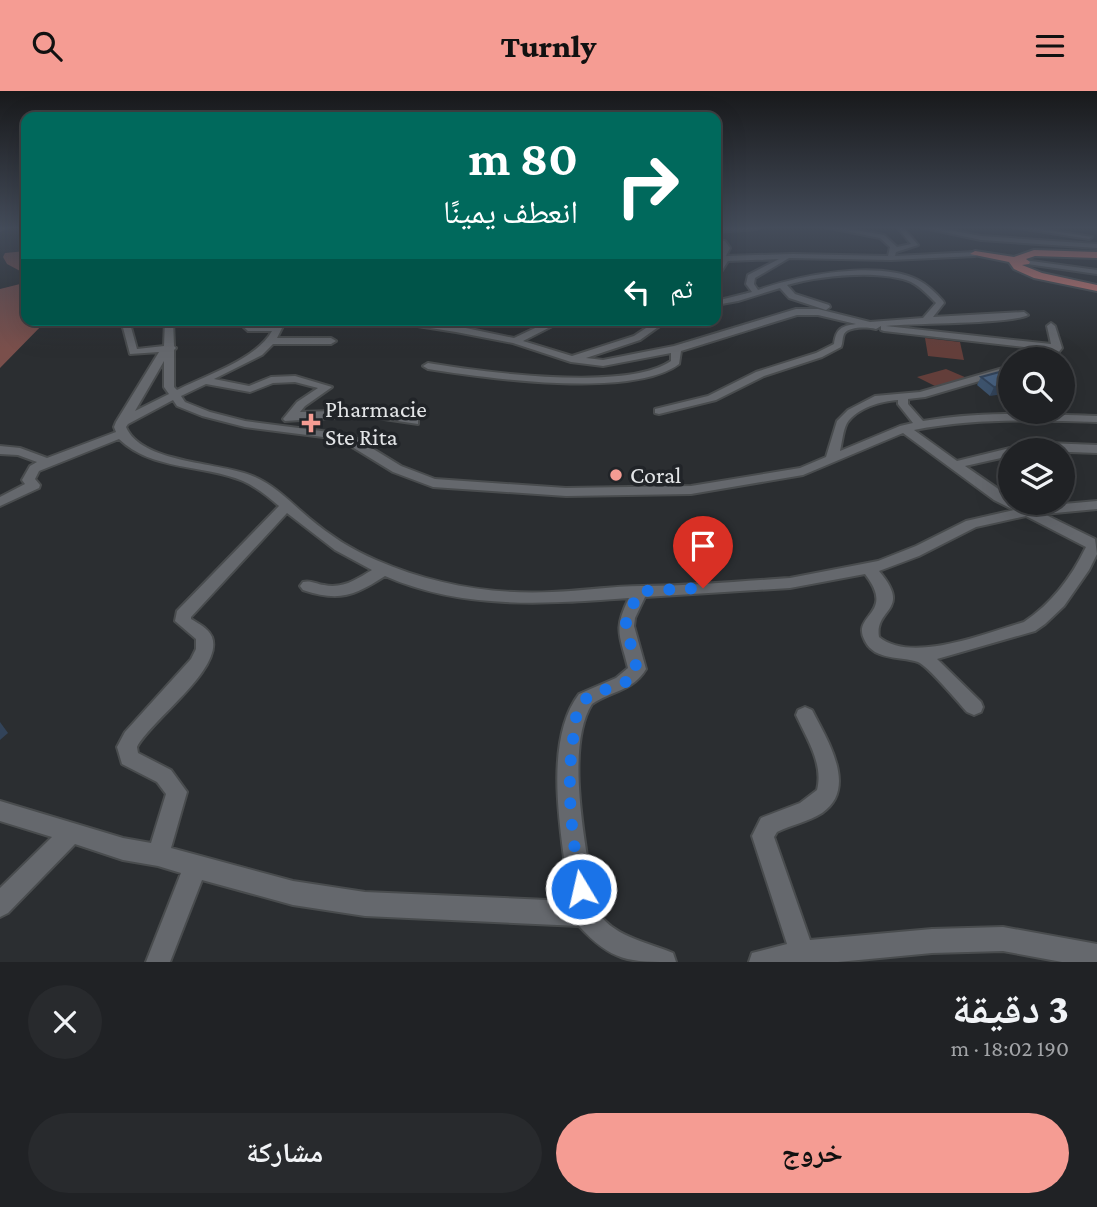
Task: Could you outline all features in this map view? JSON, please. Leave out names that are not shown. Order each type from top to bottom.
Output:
[{"type":"highway","points":[[1018,268],[1097,288]]},
{"type":"street","points":[[756,292],[750,284],[754,274],[767,268]]},
{"type":"street","points":[[900,268],[904,277]]},
{"type":"street","points":[[1069,268],[1097,272]]},
{"type":"street","points":[[721,302],[809,278],[834,275],[904,277],[929,289],[940,303],[926,320]]},
{"type":"street","points":[[782,285],[792,296],[877,326]]},
{"type":"street","points":[[432,326],[515,341],[571,359],[603,363],[676,349],[801,311],[818,312],[925,335],[1046,347]]},
{"type":"street","points":[[659,411],[712,398],[760,374],[827,352],[838,345],[839,333],[845,328],[926,320],[968,321],[1024,315]]},
{"type":"street","points":[[126,326],[133,352],[169,348]]},
{"type":"street","points":[[169,326],[169,387],[174,398],[181,404],[245,424],[333,435],[353,442],[397,468],[433,483],[492,489],[644,493],[691,491],[791,473],[920,424],[989,418],[1097,419]]},
{"type":"street","points":[[245,326],[266,326]]},
{"type":"street","points":[[0,502],[34,485],[27,480],[34,469],[121,428],[259,353],[271,341],[279,326]]},
{"type":"street","points":[[515,341],[547,326]]},
{"type":"street","points":[[571,359],[637,338],[655,326]]},
{"type":"street","points":[[1051,326],[1056,347]]},
{"type":"street","points":[[271,341],[331,341]]},
{"type":"street","points":[[121,428],[169,348]]},
{"type":"street","points":[[428,366],[555,381],[611,378],[665,369],[676,362],[676,349]]},
{"type":"street","points":[[832,459],[837,430],[845,417],[879,398],[933,392],[998,373]]},
{"type":"street","points":[[206,381],[250,389],[271,380],[295,380],[327,387],[301,404],[281,428]]},
{"type":"street","points":[[903,397],[905,407],[920,424]]},
{"type":"street","points":[[291,416],[364,413],[414,422]]},
{"type":"street","points":[[121,428],[134,447],[151,455],[244,477],[268,488],[314,529],[349,552],[384,569],[463,594],[509,600],[789,583],[870,570],[913,553],[970,524],[1010,515]]},
{"type":"street","points":[[904,428],[998,496]]},
{"type":"street","points":[[1075,449],[1097,449]]},
{"type":"street","points":[[0,450],[19,452],[47,462]]},
{"type":"street","points":[[954,465],[998,454]]},
{"type":"street","points":[[158,855],[177,792],[164,776],[130,758],[127,747],[133,734],[177,692],[202,653],[206,643],[204,638],[183,621],[183,615],[288,504]]},
{"type":"street","points":[[1075,507],[1097,505]]},
{"type":"street","points":[[870,570],[885,590],[886,600],[869,629],[869,635],[876,645],[883,648],[911,656],[924,656],[1029,627],[1072,586],[1093,545],[1036,515]]},
{"type":"street","points":[[308,586],[324,592],[342,593],[384,569]]},
{"type":"street","points":[[640,591],[626,618],[637,670],[624,685],[591,695],[582,702],[576,716],[571,751],[569,814],[584,915],[619,946],[631,953],[664,962]]},
{"type":"street","points":[[924,656],[974,707]]},
{"type":"street","points":[[802,953],[764,837],[769,825],[820,803],[827,794],[828,768],[805,715]]},
{"type":"street","points":[[0,811],[123,849],[158,855],[195,868],[293,893],[365,904],[584,915]]},
{"type":"street","points":[[0,905],[70,834]]},
{"type":"street","points":[[158,962],[195,868]]},
{"type":"street","points":[[761,962],[802,953],[932,941],[1003,939],[1097,956]]},
{"type":"shaded area","points":[[21,278],[21,326],[41,326],[0,368],[0,289],[20,284]]},
{"type":"shaded area","points":[[925,338],[960,342],[964,360],[928,356]]},
{"type":"shaded area","points":[[946,369],[967,378],[937,387],[917,377]]},
{"type":"building","points":[[998,372],[998,386],[994,387],[981,377]]},
{"type":"place","name":"Pharmacie Ste Rita","points":[[311,423]]},
{"type":"place","name":"Coral","points":[[616,475]]},
{"type":"route","points":[[581,889],[569,814],[571,751],[576,716],[582,702],[591,695],[624,685],[637,670],[626,618],[640,591],[703,588]]}]
